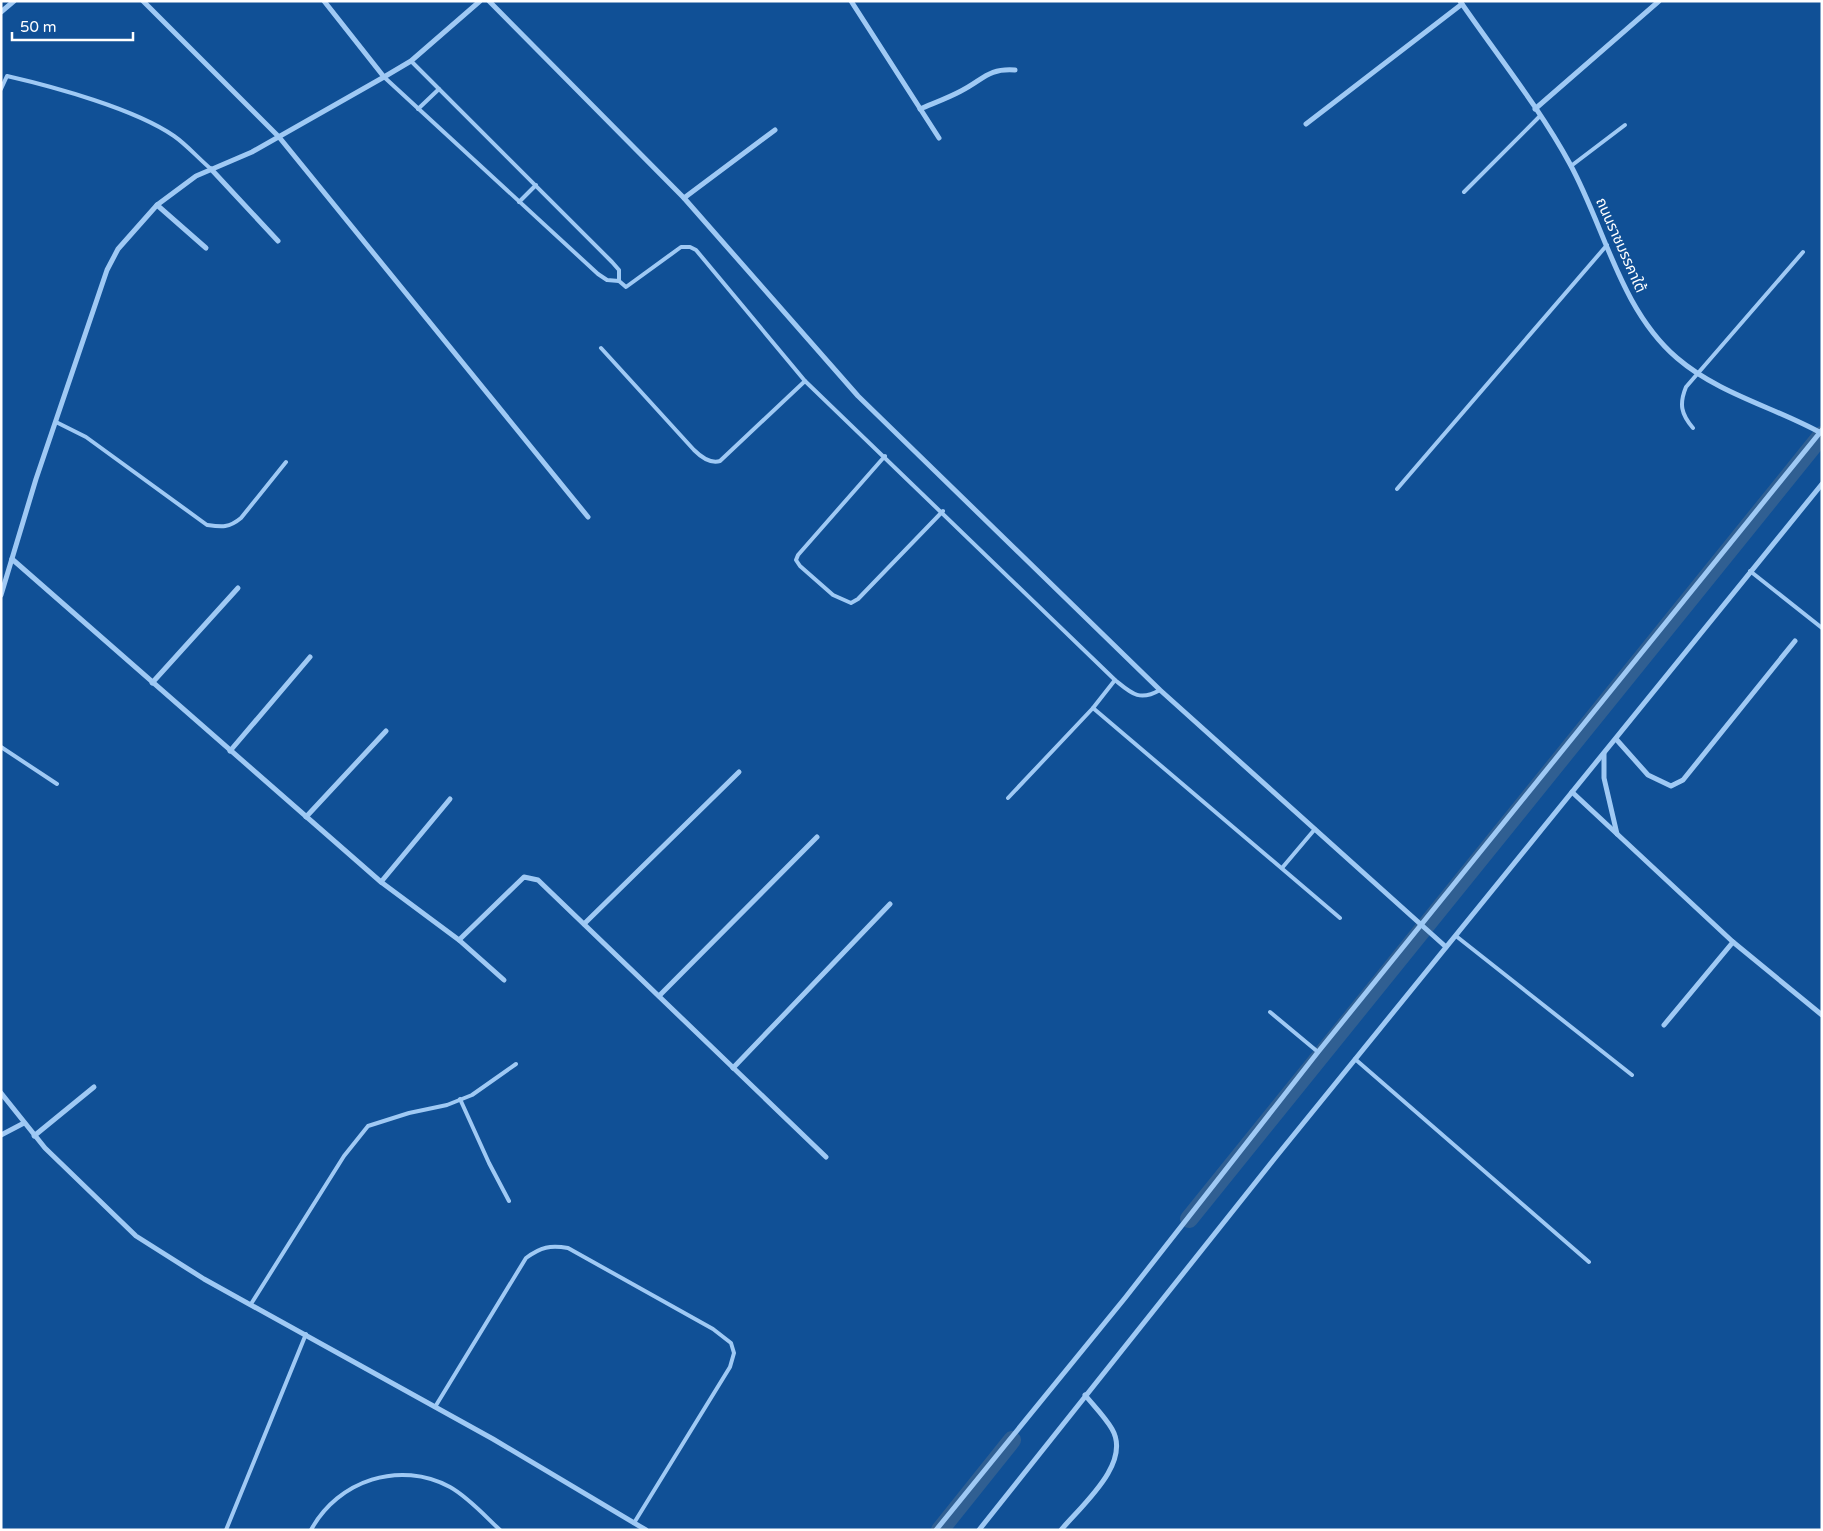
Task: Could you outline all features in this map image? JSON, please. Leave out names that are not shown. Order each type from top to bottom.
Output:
[{"type":"street","points":[[1,12],[14,1]]},
{"type":"street","points":[[143,1],[279,137],[588,518]]},
{"type":"street","points":[[324,1],[384,77]]},
{"type":"street","points":[[1,595],[107,270],[118,249],[157,205],[196,176],[252,152],[411,61],[480,1]]},
{"type":"street","points":[[489,1],[684,198],[858,396],[1160,690],[1446,947]]},
{"type":"street","points":[[851,1],[939,138]]},
{"type":"street","points":[[1536,109],[1659,1]]},
{"type":"street","points":[[1306,124],[1461,3]]},
{"type":"street","name":"ถนนราชมรรคาใต้","points":[[1461,3],[1536,109],[1571,166],[1636,308],[1671,352],[1696,373],[1821,432]]},
{"type":"street","points":[[920,109],[962,91],[991,71],[1000,69],[1015,70]]},
{"type":"street","points":[[684,198],[775,130]]},
{"type":"street","points":[[211,170],[278,241]]},
{"type":"street","points":[[157,205],[206,248]]},
{"type":"street","points":[[936,1530],[1125,1298],[1318,1052],[1423,926],[1821,432]]},
{"type":"street","points":[[979,1530],[1356,1058],[1822,484]]},
{"type":"street","points":[[12,559],[381,882],[459,940],[504,980]]},
{"type":"street","points":[[152,683],[238,588]]},
{"type":"street","points":[[1616,739],[1648,775],[1671,786],[1683,780],[1795,641]]},
{"type":"street","points":[[230,751],[310,657]]},
{"type":"street","points":[[306,817],[386,731]]},
{"type":"street","points":[[1604,753],[1604,778],[1618,834]]},
{"type":"street","points":[[584,924],[739,772]]},
{"type":"street","points":[[1572,792],[1734,942],[1822,1015]]},
{"type":"street","points":[[381,882],[450,799]]},
{"type":"street","points":[[659,996],[817,837]]},
{"type":"street","points":[[459,940],[524,876],[538,880],[826,1157]]},
{"type":"street","points":[[733,1068],[890,904]]},
{"type":"street","points":[[1664,1025],[1734,942]]},
{"type":"street","points":[[34,1136],[94,1087]]},
{"type":"street","points":[[1,1093],[34,1136],[82,1186],[136,1236],[204,1279],[435,1407],[646,1530]]},
{"type":"street","points":[[1,1135],[24,1123]]},
{"type":"street","points":[[1061,1530],[1113,1468],[1118,1448],[1113,1430],[1085,1395]]},
{"type":"lane","points":[[411,61],[612,262],[619,270],[619,281]]},
{"type":"lane","points":[[1,74],[107,106],[144,120],[174,136],[211,170]]},
{"type":"lane","points":[[1,89],[7,76]]},
{"type":"lane","points":[[384,77],[598,274],[607,280],[619,281],[626,286],[681,247],[690,246],[696,250],[805,381],[885,456],[1115,680],[1130,692],[1140,696],[1149,696],[1160,690]]},
{"type":"lane","points":[[418,109],[439,89]]},
{"type":"lane","points":[[1464,192],[1540,116]]},
{"type":"lane","points":[[1571,166],[1625,125]]},
{"type":"lane","points":[[519,202],[536,185]]},
{"type":"lane","points":[[1397,489],[1607,245]]},
{"type":"lane","points":[[1693,428],[1683,417],[1680,401],[1686,387],[1696,373],[1804,252]]},
{"type":"lane","points":[[601,348],[694,450],[713,462],[720,460],[805,381]]},
{"type":"lane","points":[[56,422],[86,437],[207,525],[226,527],[241,518],[286,462]]},
{"type":"lane","points":[[885,456],[798,555],[796,560],[800,566],[833,595],[851,603],[942,511]]},
{"type":"lane","points":[[1750,571],[1822,628]]},
{"type":"lane","points":[[1008,798],[1093,708],[1115,680]]},
{"type":"lane","points":[[1093,708],[1340,918]]},
{"type":"lane","points":[[1,747],[57,784]]},
{"type":"lane","points":[[1282,868],[1315,829]]},
{"type":"lane","points":[[1456,936],[1632,1075]]},
{"type":"lane","points":[[1270,1012],[1318,1052]]},
{"type":"lane","points":[[1356,1058],[1589,1262]]},
{"type":"lane","points":[[251,1304],[344,1156],[368,1126],[472,1095],[516,1064]]},
{"type":"lane","points":[[460,1099],[489,1163],[509,1200]]},
{"type":"lane","points":[[435,1407],[526,1258],[540,1248],[550,1245],[568,1248],[682,1310],[713,1329],[731,1343],[734,1353],[730,1368],[634,1522]]},
{"type":"lane","points":[[226,1530],[306,1334]]},
{"type":"lane","points":[[311,1530],[318,1516],[343,1492],[376,1477],[405,1474],[428,1477],[452,1488],[500,1530]]},
{"type":"waterway","points":[[1189,1219],[1822,435]]},
{"type":"waterway","points":[[940,1530],[1012,1440]]}]
